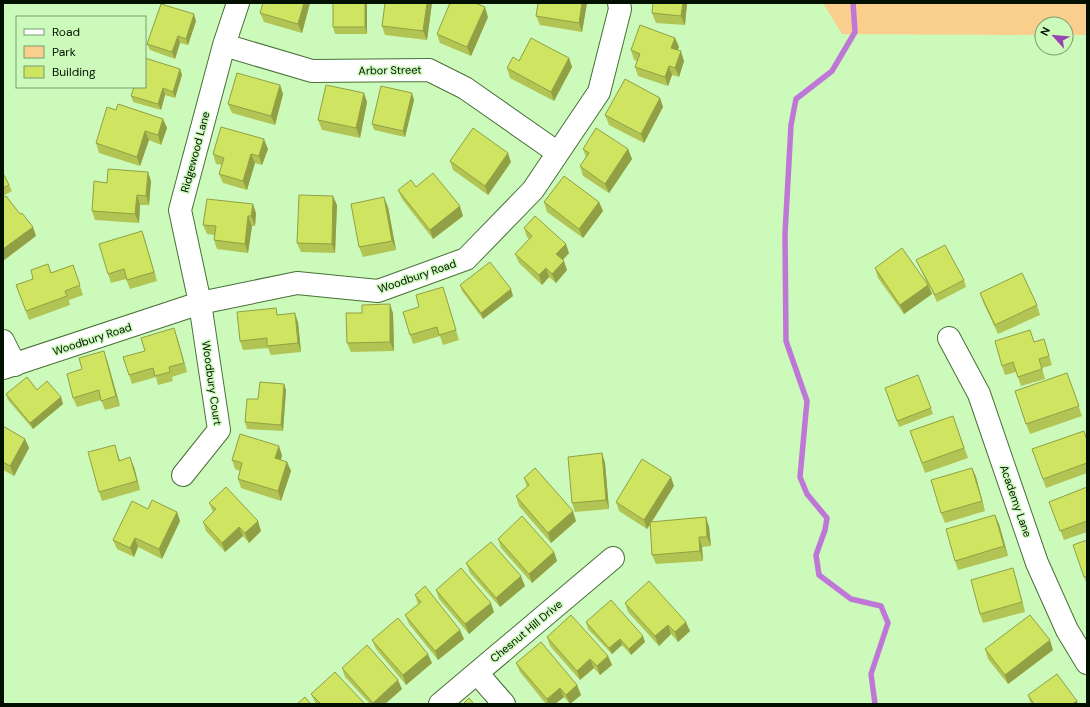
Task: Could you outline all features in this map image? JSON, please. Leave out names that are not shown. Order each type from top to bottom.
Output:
[{"type":"street","name":"Ridgewood Lane","points":[[200,303],[180,210],[224,45],[238,3]]},
{"type":"street","name":"Woodbury Road","points":[[9,366],[200,303],[297,283],[378,291],[466,260],[533,190],[599,92],[620,9],[619,3]]},
{"type":"street","name":"Arbor Street","points":[[224,45],[312,71],[429,70],[465,88],[558,153]]},
{"type":"street","name":"Woodbury Court","points":[[183,475],[219,430],[200,303]]},
{"type":"street","name":"Academy Lane","points":[[949,338],[979,394],[1037,563],[1067,630],[1087,663]]},
{"type":"street","points":[[3,341],[9,366]]},
{"type":"street","name":"Chesnut Hill Drive","points":[[440,704],[613,558]]},
{"type":"street","points":[[477,673],[504,704]]},
{"type":"green space","points":[[823,3],[1087,3],[1087,35],[1074,35],[1074,16],[1034,16],[1034,35],[842,34]]},
{"type":"building","points":[[263,3],[304,3],[298,24],[260,13]]},
{"type":"building","points":[[333,3],[365,3],[365,27],[333,27]]},
{"type":"building","points":[[385,3],[427,3],[423,31],[382,26]]},
{"type":"building","points":[[450,3],[475,3],[485,7],[467,47],[437,34]]},
{"type":"building","points":[[538,3],[582,3],[579,23],[536,16]]},
{"type":"building","points":[[653,3],[683,3],[681,16],[652,13]]},
{"type":"building","points":[[161,4],[194,14],[186,39],[178,36],[172,52],[147,44]]},
{"type":"building","points":[[640,25],[675,38],[671,48],[681,51],[675,68],[669,66],[665,77],[635,67],[640,54],[631,50]]},
{"type":"building","points":[[531,38],[569,58],[551,92],[507,68],[513,57],[519,61]]},
{"type":"building","points":[[146,58],[180,69],[173,92],[163,88],[158,104],[131,96],[134,88],[146,88]]},
{"type":"building","points":[[237,73],[280,85],[271,116],[228,104]]},
{"type":"building","points":[[625,79],[660,98],[641,134],[605,115]]},
{"type":"building","points":[[326,85],[364,93],[356,128],[318,120]]},
{"type":"building","points":[[381,86],[412,93],[403,131],[372,124]]},
{"type":"building","points":[[118,104],[163,119],[158,135],[145,131],[137,157],[96,143],[107,107],[116,110]]},
{"type":"building","points":[[221,127],[264,139],[259,156],[251,154],[243,181],[219,174],[224,158],[213,154]]},
{"type":"building","points":[[473,128],[508,153],[485,186],[450,161]]},
{"type":"building","points":[[596,128],[628,149],[605,184],[580,166],[589,153],[583,149]]},
{"type":"building","points":[[108,169],[148,172],[146,196],[137,195],[135,214],[92,211],[94,181],[107,183]]},
{"type":"building","points":[[3,173],[9,185],[3,188]]},
{"type":"building","points":[[433,173],[460,206],[430,230],[398,190],[411,180],[416,187]]},
{"type":"building","points":[[564,176],[599,202],[579,229],[544,202]]},
{"type":"building","points":[[299,195],[333,196],[332,244],[297,243]]},
{"type":"building","points":[[6,196],[20,214],[22,213],[33,227],[3,249],[3,198]]},
{"type":"building","points":[[384,197],[392,241],[359,247],[351,204]]},
{"type":"building","points":[[207,199],[253,204],[251,216],[248,216],[245,244],[214,240],[216,226],[203,225]]},
{"type":"building","points":[[535,216],[566,244],[556,254],[564,261],[552,274],[546,268],[539,275],[515,254],[532,236],[524,228]]},
{"type":"building","points":[[142,231],[154,272],[127,280],[124,269],[108,274],[99,244]]},
{"type":"building","points":[[945,245],[964,280],[935,295],[916,260]]},
{"type":"building","points":[[902,248],[928,285],[900,305],[875,268]]},
{"type":"building","points":[[490,262],[511,289],[481,313],[460,285]]},
{"type":"building","points":[[48,264],[51,273],[73,265],[80,285],[65,291],[67,296],[26,311],[16,285],[33,279],[31,270]]},
{"type":"building","points":[[1022,273],[1037,305],[995,325],[980,293]]},
{"type":"building","points":[[443,287],[456,330],[439,335],[437,327],[410,335],[403,312],[419,307],[416,295]]},
{"type":"building","points":[[390,304],[390,342],[347,343],[346,313],[362,313],[362,305]]},
{"type":"building","points":[[276,308],[277,315],[295,313],[298,343],[267,346],[267,338],[240,341],[237,312]]},
{"type":"building","points":[[174,328],[184,363],[169,367],[170,372],[155,376],[153,368],[129,375],[123,357],[145,351],[141,338]]},
{"type":"building","points":[[1030,330],[1034,342],[1044,339],[1049,356],[1039,359],[1042,369],[1018,377],[1013,362],[1002,366],[995,341]]},
{"type":"building","points":[[104,351],[116,396],[101,401],[99,390],[73,398],[67,374],[82,369],[79,358]]},
{"type":"building","points":[[1067,373],[1079,406],[1026,424],[1015,391]]},
{"type":"building","points":[[918,375],[931,408],[897,421],[885,388]]},
{"type":"building","points":[[27,377],[37,390],[47,381],[61,397],[30,423],[6,394]]},
{"type":"building","points":[[260,382],[284,384],[281,425],[245,422],[247,399],[258,399]]},
{"type":"building","points":[[953,416],[964,448],[922,463],[910,431]]},
{"type":"building","points":[[3,426],[25,439],[10,466],[3,462]]},
{"type":"building","points":[[1084,431],[1087,440],[1087,463],[1043,479],[1032,449]]},
{"type":"building","points":[[240,434],[279,446],[275,458],[287,462],[278,491],[238,479],[242,463],[232,460]]},
{"type":"building","points":[[115,445],[119,461],[130,457],[137,481],[99,492],[88,452]]},
{"type":"building","points":[[602,453],[606,500],[572,503],[568,457]]},
{"type":"building","points":[[642,459],[671,477],[644,520],[616,502]]},
{"type":"building","points":[[535,468],[573,511],[548,533],[516,496],[529,485],[524,478]]},
{"type":"building","points":[[972,468],[982,501],[941,513],[931,480]]},
{"type":"building","points":[[226,487],[258,521],[245,533],[239,527],[222,543],[203,522],[216,509],[209,503]]},
{"type":"building","points":[[1087,487],[1087,521],[1060,531],[1049,502]]},
{"type":"building","points":[[152,500],[177,512],[159,549],[135,538],[130,548],[113,540],[132,501],[148,509]]},
{"type":"building","points":[[995,515],[1004,546],[955,561],[946,529]]},
{"type":"building","points":[[522,516],[554,552],[529,574],[498,539]]},
{"type":"building","points":[[706,517],[707,537],[699,537],[700,551],[652,555],[650,522]]},
{"type":"building","points":[[1087,540],[1087,576],[1084,577],[1073,545]]},
{"type":"building","points":[[491,542],[521,576],[496,598],[466,563]]},
{"type":"building","points":[[461,568],[491,603],[465,624],[436,590]]},
{"type":"building","points":[[1013,568],[1022,602],[980,614],[971,580]]},
{"type":"building","points":[[649,581],[686,622],[675,632],[668,625],[655,636],[625,603]]},
{"type":"building","points":[[425,586],[460,630],[435,651],[405,615],[421,602],[415,595]]},
{"type":"building","points":[[611,600],[643,636],[629,649],[620,639],[609,648],[586,622]]},
{"type":"building","points":[[571,615],[608,656],[597,666],[590,659],[577,671],[547,637]]},
{"type":"building","points":[[1030,615],[1050,640],[1005,675],[985,649]]},
{"type":"building","points":[[398,618],[428,654],[403,675],[372,640]]},
{"type":"building","points":[[541,642],[577,685],[566,695],[560,688],[547,699],[516,663]]},
{"type":"building","points":[[367,645],[398,680],[373,703],[342,668]]},
{"type":"building","points":[[335,672],[365,704],[321,704],[311,694]]},
{"type":"building","points":[[1057,674],[1077,701],[1072,704],[1034,704],[1028,695]]},
{"type":"building","points":[[305,697],[311,704],[297,704]]},
{"type":"building","points":[[469,698],[474,704],[463,704]]},
{"type":"waterway","points":[[853,3],[855,32],[832,71],[796,99],[791,125],[785,234],[786,341],[807,401],[800,477],[807,494],[827,518],[825,530],[816,555],[819,575],[851,599],[881,606],[888,623],[871,674],[875,704]]}]
